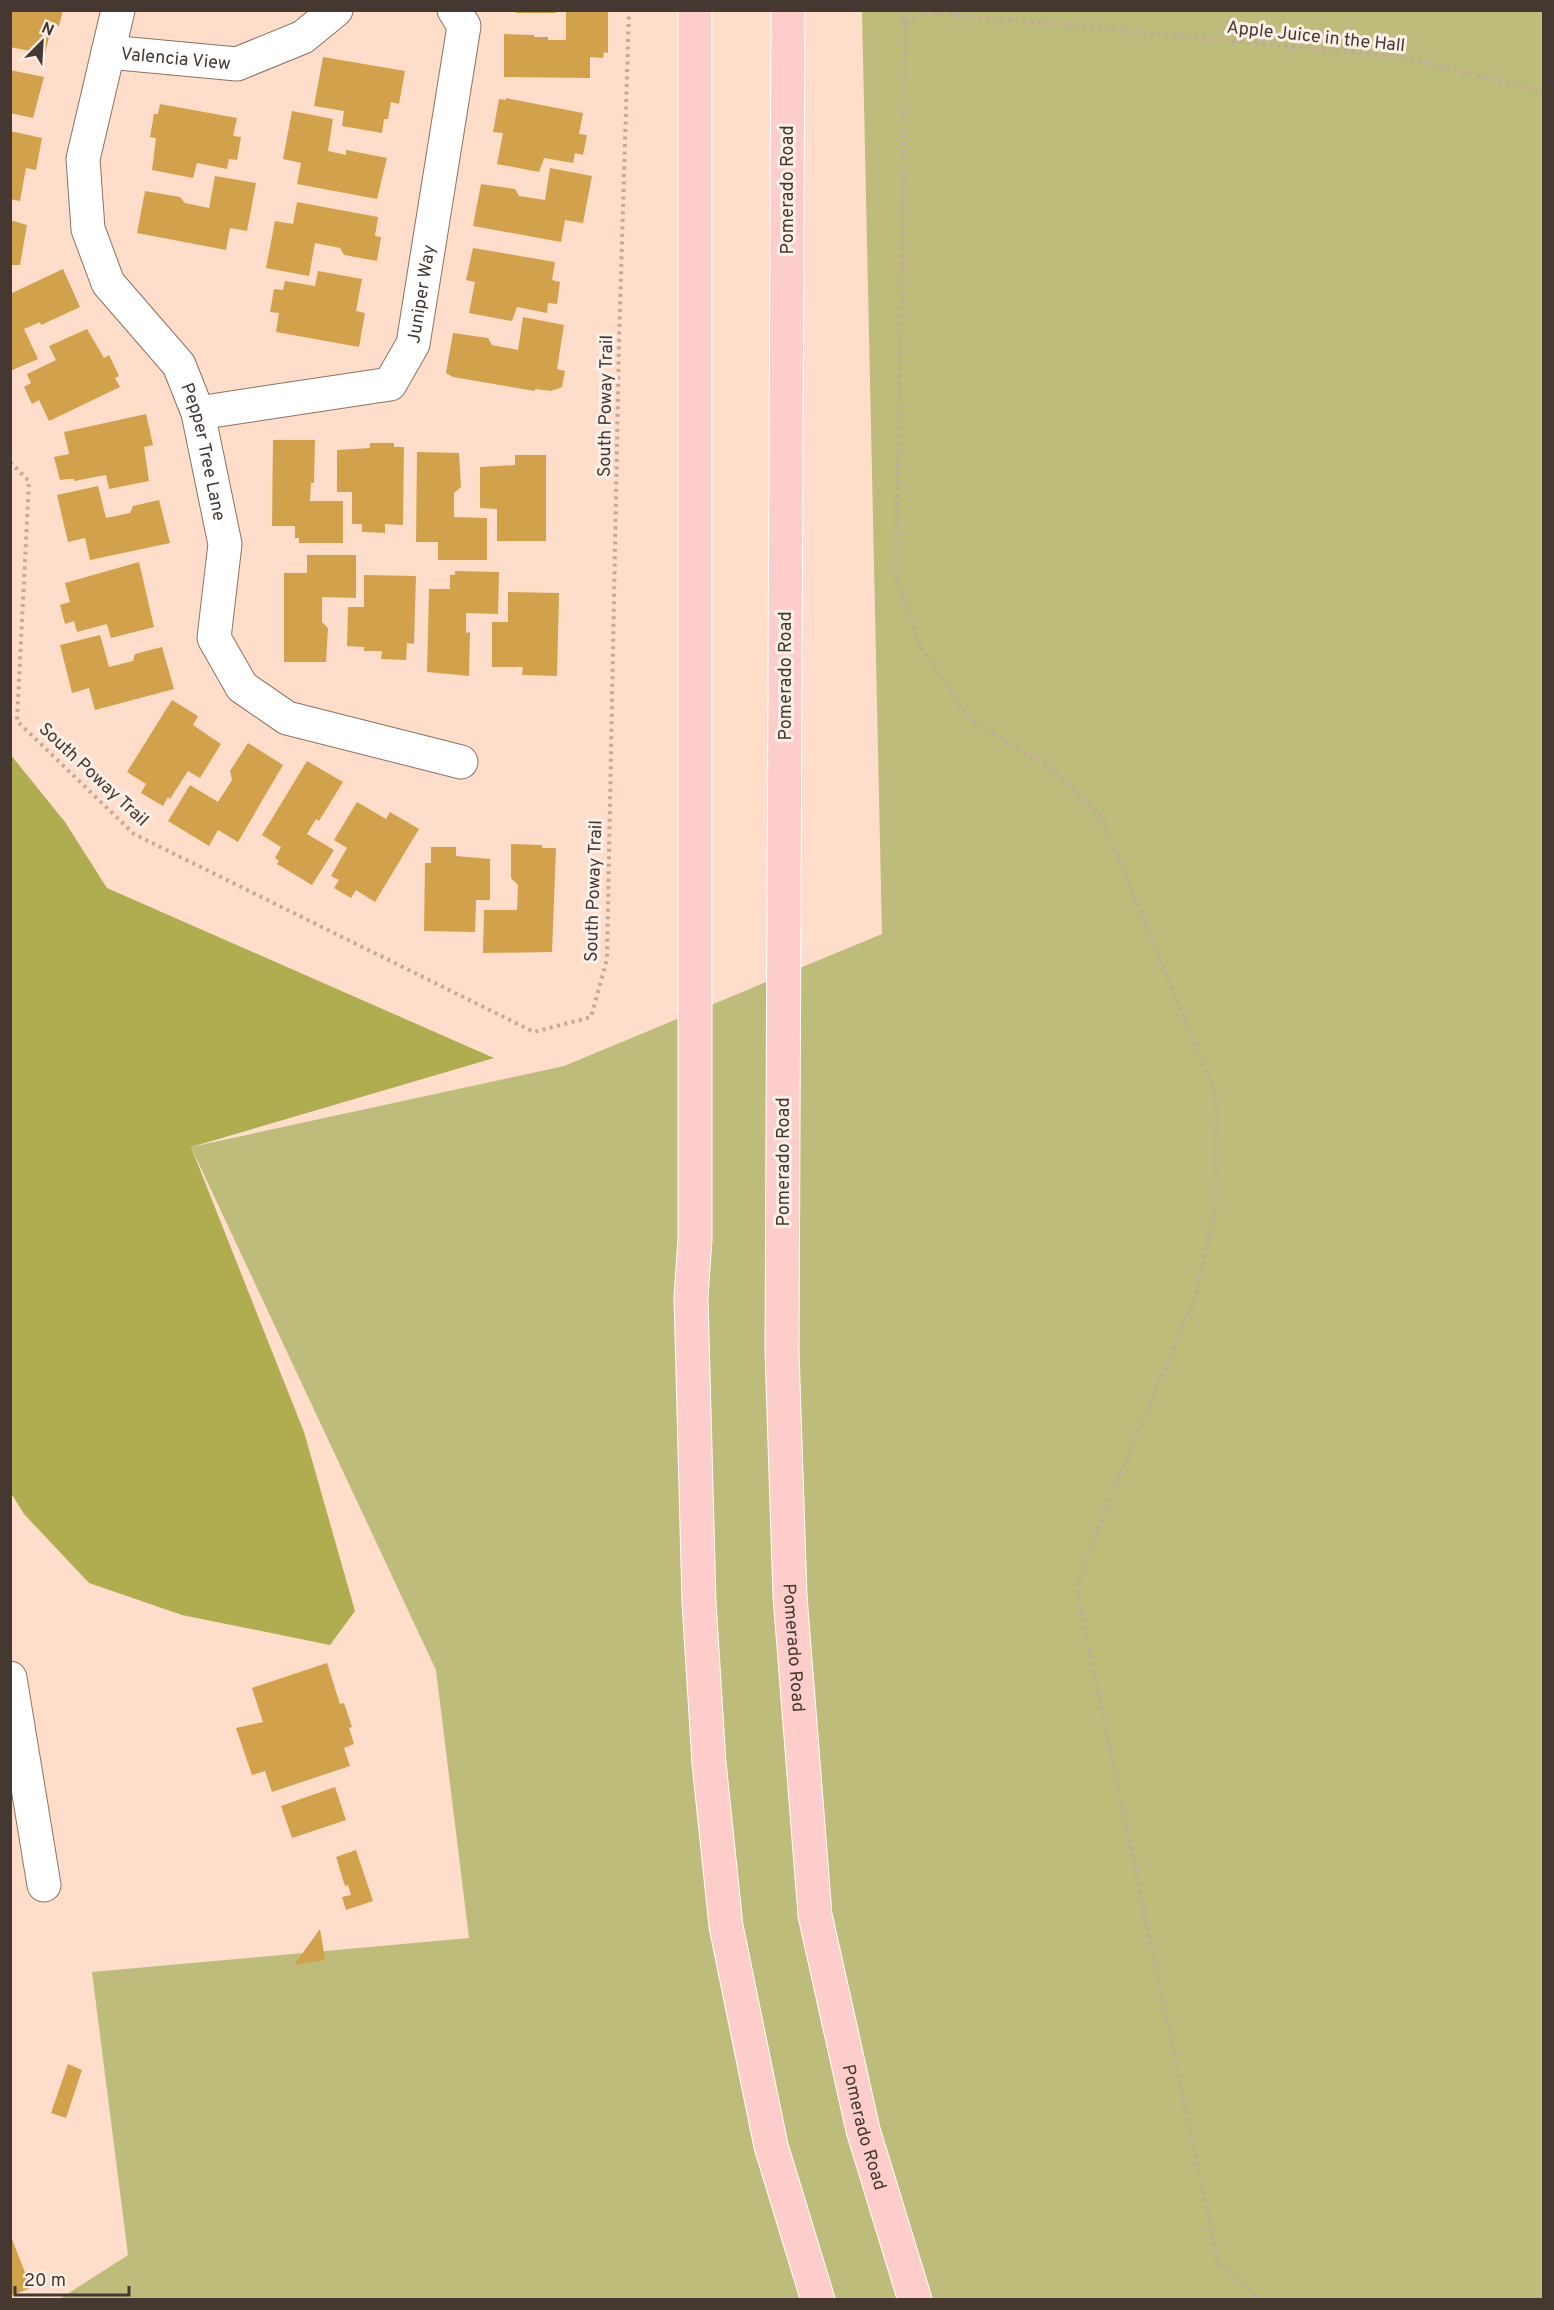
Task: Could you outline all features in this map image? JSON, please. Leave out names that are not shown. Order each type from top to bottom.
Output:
[{"type":"main road","points":[[695,10],[695,1239],[691,1297],[699,1602],[709,1763],[726,1926],[771,2146],[803,2243],[818,2300]]},
{"type":"main road","name":"Pomerado Road","points":[[788,10],[782,1351],[790,1596],[815,1915],[862,2130],[915,2300]]},
{"type":"street","name":"Pepper Tree Lane","points":[[118,10],[83,159],[88,228],[108,283],[179,365],[198,413],[225,544],[214,638],[242,687],[287,718],[461,762]]},
{"type":"street","name":"Valencia View","points":[[108,52],[237,64],[303,37],[336,10]]},
{"type":"street","name":"Juniper Way","points":[[198,413],[390,384],[413,344],[464,26],[454,10]]},
{"type":"street","points":[[10,1678],[44,1885]]},
{"type":"path","name":"South Poway Trail","points":[[10,462],[29,481],[17,721],[134,834],[534,1032],[591,1017],[607,959],[619,341],[629,10]]},
{"type":"path","points":[[897,10],[906,22],[896,575],[921,646],[969,718],[1052,769],[1101,816],[1215,1092],[1216,1204],[1196,1295],[1107,1506],[1076,1587],[1218,2263],[1260,2300]]},
{"type":"path","name":"Apple Juice in the Hall","points":[[906,22],[926,12],[1401,57],[1544,92]]},
{"type":"shaded area","points":[[862,11],[1543,11],[1543,2299],[58,2300],[128,2255],[92,1972],[469,1938],[436,1670],[191,1147],[564,1066],[882,934]]},
{"type":"shaded area","points":[[10,754],[65,822],[107,888],[494,1058],[191,1147],[304,1432],[355,1611],[330,1645],[182,1615],[89,1583],[24,1514],[11,1493]]},
{"type":"building","points":[[10,10],[63,10],[59,26],[52,24],[45,54],[10,47]]},
{"type":"building","points":[[516,10],[557,10],[556,13],[516,13]]},
{"type":"building","points":[[566,10],[608,10],[608,53],[604,52],[603,58],[590,57],[590,78],[504,77],[504,34],[534,35],[534,37],[548,37],[548,40],[566,40]]},
{"type":"building","points":[[323,57],[405,71],[399,104],[391,102],[388,119],[384,119],[382,133],[342,126],[344,111],[314,106]]},
{"type":"building","points":[[10,70],[44,77],[33,118],[10,113]]},
{"type":"building","points":[[506,98],[583,113],[579,134],[587,135],[583,155],[575,153],[573,163],[544,158],[539,172],[497,164],[503,133],[493,132],[499,99],[506,100]]},
{"type":"building","points":[[160,104],[237,118],[233,136],[241,137],[237,160],[229,159],[227,169],[197,163],[193,178],[152,170],[156,138],[150,137],[154,114],[158,114]]},
{"type":"building","points":[[292,111],[333,119],[328,151],[346,155],[346,150],[387,158],[377,199],[297,184],[301,163],[283,159]]},
{"type":"building","points":[[10,131],[42,138],[36,170],[26,168],[20,201],[10,199]]},
{"type":"building","points":[[550,168],[592,176],[583,223],[565,220],[561,242],[473,226],[481,184],[515,189],[519,196],[545,200]]},
{"type":"building","points":[[215,176],[256,183],[247,231],[230,228],[226,250],[137,233],[145,191],[180,197],[185,203],[209,208]]},
{"type":"building","points":[[297,202],[378,217],[375,236],[381,237],[377,261],[344,255],[340,248],[315,243],[309,276],[266,268],[275,221],[293,224]]},
{"type":"building","points":[[10,220],[27,225],[20,265],[10,265]]},
{"type":"building","points":[[473,248],[555,262],[552,280],[560,282],[557,304],[548,303],[547,313],[517,307],[512,321],[469,313],[475,282],[466,280]]},
{"type":"building","points":[[63,269],[80,307],[41,325],[40,322],[24,329],[38,359],[10,371],[10,294]]},
{"type":"building","points":[[318,271],[362,279],[356,311],[365,313],[359,347],[276,332],[279,313],[270,312],[274,289],[283,290],[285,281],[315,286]]},
{"type":"building","points":[[523,317],[564,325],[557,369],[565,371],[562,387],[551,391],[535,389],[535,391],[453,377],[446,373],[453,333],[488,338],[492,345],[518,350]]},
{"type":"building","points":[[87,329],[104,358],[109,355],[119,376],[115,378],[120,387],[49,421],[39,400],[32,404],[24,387],[31,383],[27,374],[56,360],[49,346]]},
{"type":"building","points":[[146,414],[153,445],[144,447],[149,481],[109,489],[106,475],[74,481],[74,479],[60,480],[54,457],[69,454],[64,432]]},
{"type":"building","points":[[273,440],[315,440],[314,483],[311,483],[310,501],[343,501],[343,543],[299,543],[299,538],[295,538],[295,526],[272,526]]},
{"type":"building","points":[[370,443],[394,443],[394,447],[404,447],[403,525],[385,524],[385,533],[362,532],[362,524],[352,524],[352,492],[337,492],[337,450],[370,448]]},
{"type":"building","points":[[417,452],[459,453],[461,487],[454,493],[454,517],[487,518],[487,560],[438,560],[438,542],[416,542]]},
{"type":"building","points":[[515,455],[546,455],[546,541],[497,541],[497,509],[480,508],[480,467],[515,465]]},
{"type":"building","points":[[98,486],[106,518],[130,513],[133,506],[159,500],[170,543],[90,560],[85,538],[68,542],[57,495]]},
{"type":"building","points":[[307,555],[356,555],[356,598],[322,597],[322,622],[328,628],[326,662],[284,662],[284,573],[307,573]]},
{"type":"building","points":[[139,562],[154,627],[111,638],[107,624],[77,632],[74,621],[65,624],[60,605],[70,602],[65,583]]},
{"type":"building","points":[[455,571],[499,572],[498,614],[466,613],[466,633],[470,632],[469,676],[427,672],[429,589],[450,589],[450,575],[455,575]]},
{"type":"building","points":[[364,575],[416,576],[414,644],[407,643],[406,660],[381,659],[382,651],[364,651],[364,647],[347,646],[348,607],[364,607]]},
{"type":"building","points":[[508,592],[559,593],[557,676],[522,675],[523,667],[492,667],[492,622],[508,622]]},
{"type":"building","points":[[100,635],[109,667],[133,661],[135,654],[162,647],[174,689],[95,710],[89,688],[72,693],[60,645]]},
{"type":"building","points":[[172,700],[198,716],[193,725],[221,744],[200,778],[188,771],[163,806],[141,793],[146,784],[127,772]]},
{"type":"building","points":[[248,743],[283,765],[238,842],[218,830],[209,846],[168,821],[190,785],[218,802],[232,780],[230,771]]},
{"type":"building","points":[[307,761],[343,782],[319,821],[316,819],[307,834],[334,850],[312,885],[277,864],[279,861],[275,858],[281,847],[262,835]]},
{"type":"building","points":[[357,802],[386,819],[390,812],[419,829],[375,902],[356,890],[351,898],[334,888],[339,880],[331,876],[347,848],[334,840]]},
{"type":"building","points":[[511,844],[556,848],[552,952],[483,953],[484,910],[517,910],[518,885],[511,878]]},
{"type":"building","points":[[431,847],[456,847],[456,856],[490,859],[490,900],[476,900],[475,932],[424,931],[425,863],[431,863]]},
{"type":"building","points":[[327,1663],[340,1704],[344,1703],[352,1727],[349,1728],[354,1744],[344,1748],[350,1766],[272,1792],[265,1771],[252,1775],[236,1728],[263,1722],[252,1688]]},
{"type":"building","points":[[335,1787],[346,1820],[292,1838],[281,1806]]},
{"type":"building","points":[[356,1850],[373,1901],[346,1910],[342,1897],[351,1895],[348,1885],[345,1886],[336,1857]]},
{"type":"building","points":[[320,1929],[325,1960],[294,1965]]},
{"type":"building","points":[[68,2064],[82,2070],[66,2118],[51,2113]]},
{"type":"building","points":[[10,2234],[31,2288],[10,2296]]}]
